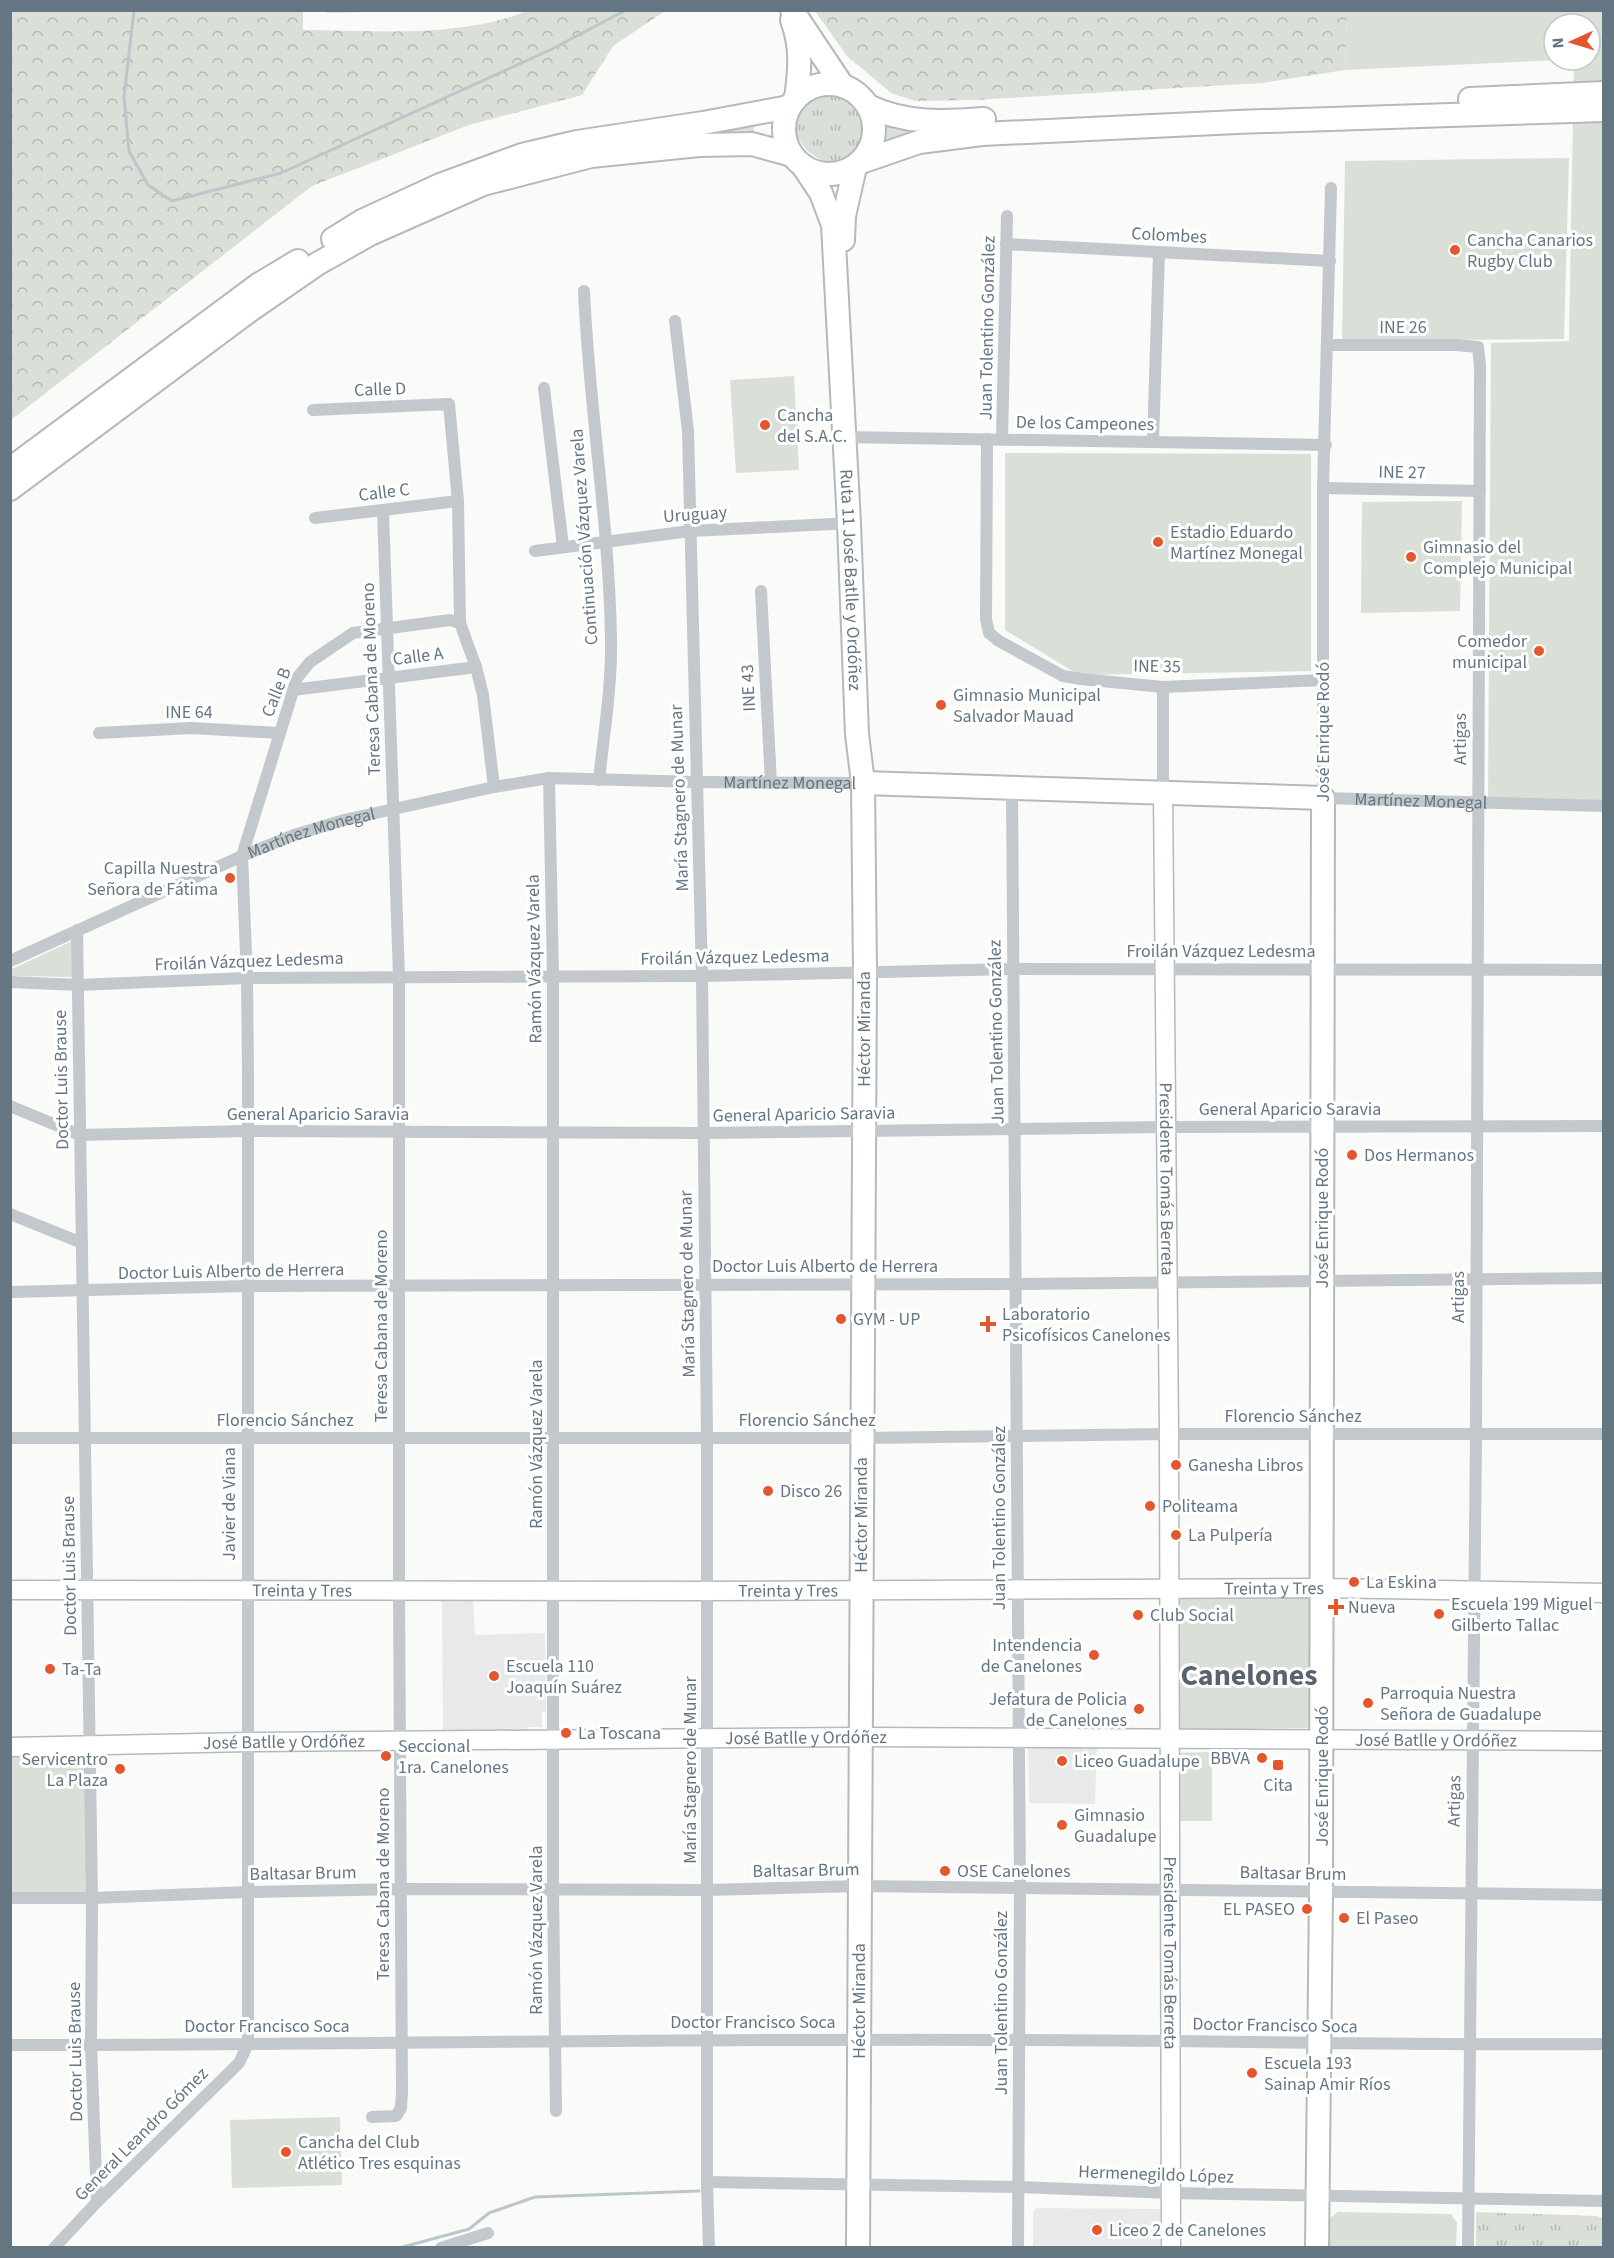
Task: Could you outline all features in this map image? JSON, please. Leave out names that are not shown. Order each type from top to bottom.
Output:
[{"type":"highway","points":[[790,10],[842,86]]},
{"type":"highway","points":[[790,10],[797,33],[801,64],[793,103],[784,127],[787,147],[798,161]]},
{"type":"highway","points":[[10,469],[258,285],[362,221],[450,181],[545,148],[793,103],[818,85],[842,86],[853,90],[868,106],[886,115],[900,118],[958,121],[1604,93]]},
{"type":"highway","points":[[858,164],[872,145],[874,135],[874,125],[868,106]]},
{"type":"highway","points":[[10,489],[249,311],[317,264],[370,234],[483,184],[527,171],[616,152],[731,143],[752,144],[798,161],[824,174],[845,172],[858,164],[919,142],[993,134],[1225,123],[1604,110]]},
{"type":"highway","name":"Ruta 11 José Batlle y Ordóñez","points":[[798,161],[821,194],[833,225],[854,523],[857,734],[867,783]]},
{"type":"highway","name":"Ruta 11 José Batlle y Ordóñez","points":[[849,437],[843,233],[844,216],[858,164]]},
{"type":"highway","name":"Martínez Monegal","points":[[867,783],[1323,798]]},
{"type":"highway","name":"Héctor Miranda","points":[[858,2247],[861,1438],[867,783]]},
{"type":"highway","name":"José Enrique Rodó","points":[[1317,2247],[1322,1739],[1323,798]]},
{"type":"street","name":"José Enrique Rodó","points":[[1323,798],[1323,488],[1326,445],[1331,188]]},
{"type":"street","name":"Juan Tolentino González","points":[[1002,439],[1007,216]]},
{"type":"street","name":"Colombes","points":[[1006,244],[1330,261]]},
{"type":"street","points":[[1153,442],[1159,253]]},
{"type":"street","name":"Continuación Vázquez Varela","points":[[584,291],[586,340],[606,540],[611,642],[599,780]]},
{"type":"street","name":"María Stagnero de Munar","points":[[675,321],[688,431],[702,976],[707,1437],[707,2182],[709,2247]]},
{"type":"street","name":"INE 26","points":[[1328,345],[1478,347]]},
{"type":"street","name":"Artigas","points":[[1468,2247],[1476,1434],[1480,491],[1478,347]]},
{"type":"street","points":[[544,388],[564,547]]},
{"type":"street","name":"Calle D","points":[[313,410],[449,404],[458,501]]},
{"type":"street","name":"De los Campeones","points":[[849,437],[1326,445]]},
{"type":"street","name":"Juan Tolentino González","points":[[987,439],[986,619],[989,633],[999,641]]},
{"type":"street","name":"INE 27","points":[[1323,488],[1480,491]]},
{"type":"street","points":[[458,501],[460,622],[483,695],[494,787]]},
{"type":"street","name":"Calle C","points":[[315,518],[458,501]]},
{"type":"street","name":"Teresa Cabana de Moreno","points":[[372,2117],[396,2116],[401,2108],[402,2043],[399,976],[382,511]]},
{"type":"street","name":"Uruguay","points":[[535,551],[606,540],[690,531],[854,523]]},
{"type":"street","name":"INE 43","points":[[761,591],[771,783]]},
{"type":"street","name":"Calle B","points":[[242,856],[297,678],[310,662],[353,633],[450,620],[460,622]]},
{"type":"street","name":"INE 35","points":[[999,641],[1063,676],[1163,687],[1324,680]]},
{"type":"street","name":"Calle A","points":[[293,690],[476,667]]},
{"type":"street","name":"Presidente Tomás Berreta","points":[[1163,687],[1169,1434],[1171,2247]]},
{"type":"street","name":"INE 64","points":[[99,733],[191,728],[280,733]]},
{"type":"street","name":"Martínez Monegal","points":[[10,961],[242,856],[304,832],[393,808],[494,787],[549,778],[867,783]]},
{"type":"street","name":"Ramón Vázquez Varela","points":[[549,778],[554,1132],[555,1740],[553,1891],[556,2111]]},
{"type":"street","name":"Juan Tolentino González","points":[[1012,787],[1020,1888],[1018,2247]]},
{"type":"street","name":"Martínez Monegal","points":[[1323,798],[1604,806]]},
{"type":"street","name":"Javier de Viana","points":[[242,856],[247,978],[248,2044]]},
{"type":"street","name":"Doctor Luis Brause","points":[[77,930],[92,1898],[91,2045],[97,2202]]},
{"type":"street","name":"Froilán Vázquez Ledesma","points":[[10,982],[78,985],[247,978],[702,976],[1012,969],[1604,970]]},
{"type":"street","name":"General Aparicio Saravia","points":[[10,1106],[80,1136],[246,1131],[703,1133],[1167,1127],[1604,1126]]},
{"type":"street","points":[[10,1214],[82,1243]]},
{"type":"street","name":"Doctor Luis Alberto de Herrera","points":[[10,1292],[82,1292],[247,1286],[1016,1284],[1604,1278]]},
{"type":"street","name":"Florencio Sánchez","points":[[10,1438],[553,1439],[1169,1434],[1604,1434]]},
{"type":"street","name":"Treinta y Tres","points":[[10,1590],[707,1591],[1322,1588],[1604,1593]]},
{"type":"street","name":"José Batlle y Ordóñez","points":[[10,1747],[249,1742],[1019,1736],[1604,1741]]},
{"type":"street","name":"Baltasar Brum","points":[[10,1898],[92,1898],[402,1889],[708,1890],[860,1886],[1604,1895]]},
{"type":"street","name":"Doctor Francisco Soca","points":[[10,2045],[708,2040],[1604,2044]]},
{"type":"street","name":"General Leandro Gómez","points":[[54,2247],[239,2063],[248,2044]]},
{"type":"street","name":"Hermenegildo López","points":[[707,2182],[1018,2187],[1317,2197],[1604,2201]]},
{"type":"street","points":[[441,2247],[488,2233]]},
{"type":"shaded area","name":"Escuela 110 Joaquín Suárez","points":[[473,1599],[475,1635],[545,1633],[546,1712],[542,1712],[542,1727],[527,1727],[527,1731],[443,1732],[442,1600]]},
{"type":"shaded area","name":"Liceo Guadalupe","points":[[1097,1745],[1095,1804],[1029,1803],[1028,1746]]},
{"type":"shaded area","name":"Liceo 2 de Canelones","points":[[1037,2208],[1160,2209],[1160,2247],[1033,2247],[1033,2212]]},
{"type":"green space","points":[[11,10],[303,11],[303,30],[387,31],[473,26],[527,11],[665,11],[613,46],[582,95],[469,125],[312,186],[11,420]]},
{"type":"green space","points":[[327,10],[448,10],[327,13]]},
{"type":"green space","points":[[815,11],[1347,11],[1345,70],[1262,83],[975,100],[916,101],[891,93],[847,56]]},
{"type":"green space","points":[[1347,11],[1603,11],[1603,802],[1488,799],[1491,343],[1569,341],[1574,72],[1602,72],[1602,12],[1542,12],[1542,61],[1345,70]]},
{"type":"green space","points":[[822,94],[845,100],[858,113],[867,138],[863,153],[857,158],[839,163],[823,161],[810,152],[800,140],[795,126],[796,113],[805,101]]},
{"type":"green space","points":[[754,121],[754,133],[757,138],[657,142]]},
{"type":"green space","points":[[882,121],[939,129],[886,143],[887,134]]},
{"type":"green space","name":"Cancha Canarios Rugby Club","points":[[1569,158],[1564,339],[1342,341],[1345,161]]},
{"type":"green space","name":"Cancha del S.A.C.","points":[[794,376],[799,470],[736,473],[730,380]]},
{"type":"green space","name":"Estadio Eduardo Martínez Monegal","points":[[1005,453],[1311,454],[1311,671],[1079,675],[1005,630]]},
{"type":"green space","name":"Gimnasio del Complejo Municipal","points":[[1462,501],[1460,611],[1361,613],[1362,502]]},
{"type":"green space","points":[[72,941],[74,977],[11,976],[10,970]]},
{"type":"green space","points":[[1311,1594],[1309,1728],[1177,1730],[1176,1596]]},
{"type":"green space","points":[[86,1751],[88,1892],[11,1894],[10,1752]]},
{"type":"green space","points":[[1212,1752],[1212,1821],[1175,1821],[1175,1753]]},
{"type":"green space","name":"Cancha del Club Atlético Tres esquinas","points":[[340,2117],[342,2185],[232,2188],[230,2120]]},
{"type":"green space","points":[[1338,2212],[1451,2214],[1457,2223],[1456,2247],[1330,2247],[1330,2218]]},
{"type":"green space","points":[[1476,2212],[1597,2216],[1603,2218],[1603,2247],[1476,2247]]},
{"type":"waterway","points":[[134,10],[124,97],[129,151],[148,185],[172,201],[281,173],[552,49],[626,10]]},
{"type":"waterway","points":[[399,2248],[469,2229],[489,2213],[535,2197],[699,2191]]},
{"type":"place","name":"Cancha Canarios Rugby Club","points":[[1455,250]]},
{"type":"place","name":"Cancha del S.A.C.","points":[[765,425]]},
{"type":"place","name":"Estadio Eduardo Martínez Monegal","points":[[1158,542]]},
{"type":"place","name":"Gimnasio del Complejo Municipal","points":[[1411,557]]},
{"type":"place","name":"Comedor municipal","points":[[1539,651]]},
{"type":"place","name":"Gimnasio Municipal Salvador Mauad","points":[[941,705]]},
{"type":"place","name":"Capilla Nuestra Señora de Fátima","points":[[230,878]]},
{"type":"place","name":"Dos Hermanos","points":[[1352,1155]]},
{"type":"place","name":"GYM - UP","points":[[841,1319]]},
{"type":"place","name":"Laboratorio Psicofísicos Canelones","points":[[988,1324]]},
{"type":"place","name":"Ganesha Libros","points":[[1176,1465]]},
{"type":"place","name":"Disco 26","points":[[768,1491]]},
{"type":"place","name":"Politeama","points":[[1150,1506]]},
{"type":"place","name":"La Pulpería","points":[[1176,1535]]},
{"type":"place","name":"La Eskina","points":[[1354,1582]]},
{"type":"place","name":"Nueva","points":[[1336,1607]]},
{"type":"place","name":"Escuela 199 Miguel Gilberto Tallac","points":[[1439,1614]]},
{"type":"place","name":"Club Social","points":[[1138,1615]]},
{"type":"place","name":"Intendencia de Canelones","points":[[1094,1655]]},
{"type":"place","name":"Ta-Ta","points":[[50,1669]]},
{"type":"place","name":"Escuela 110 Joaquín Suárez","points":[[494,1676]]},
{"type":"place","name":"Parroquia Nuestra Señora de Guadalupe","points":[[1368,1703]]},
{"type":"place","name":"Jefatura de Policia de Canelones","points":[[1139,1709]]},
{"type":"place","name":"La Toscana","points":[[566,1733]]},
{"type":"place","name":"Seccional 1ra. Canelones","points":[[386,1756]]},
{"type":"place","name":"BBVA","points":[[1262,1758]]},
{"type":"place","name":"Liceo Guadalupe","points":[[1062,1761]]},
{"type":"place","name":"Cita","points":[[1278,1765]]},
{"type":"place","name":"Servicentro La Plaza","points":[[120,1769]]},
{"type":"place","name":"Gimnasio Guadalupe","points":[[1062,1825]]},
{"type":"place","name":"OSE Canelones","points":[[945,1871]]},
{"type":"place","name":"EL PASEO","points":[[1307,1909]]},
{"type":"place","name":"El Paseo","points":[[1344,1918]]},
{"type":"place","name":"Escuela 193 Sainap Amir Ríos","points":[[1252,2073]]},
{"type":"place","name":"Cancha del Club Atlético Tres esquinas","points":[[286,2152]]},
{"type":"place","name":"Liceo 2 de Canelones","points":[[1097,2230]]},
{"type":"district","name":"Canelones","points":[[1249,1675]]}]
